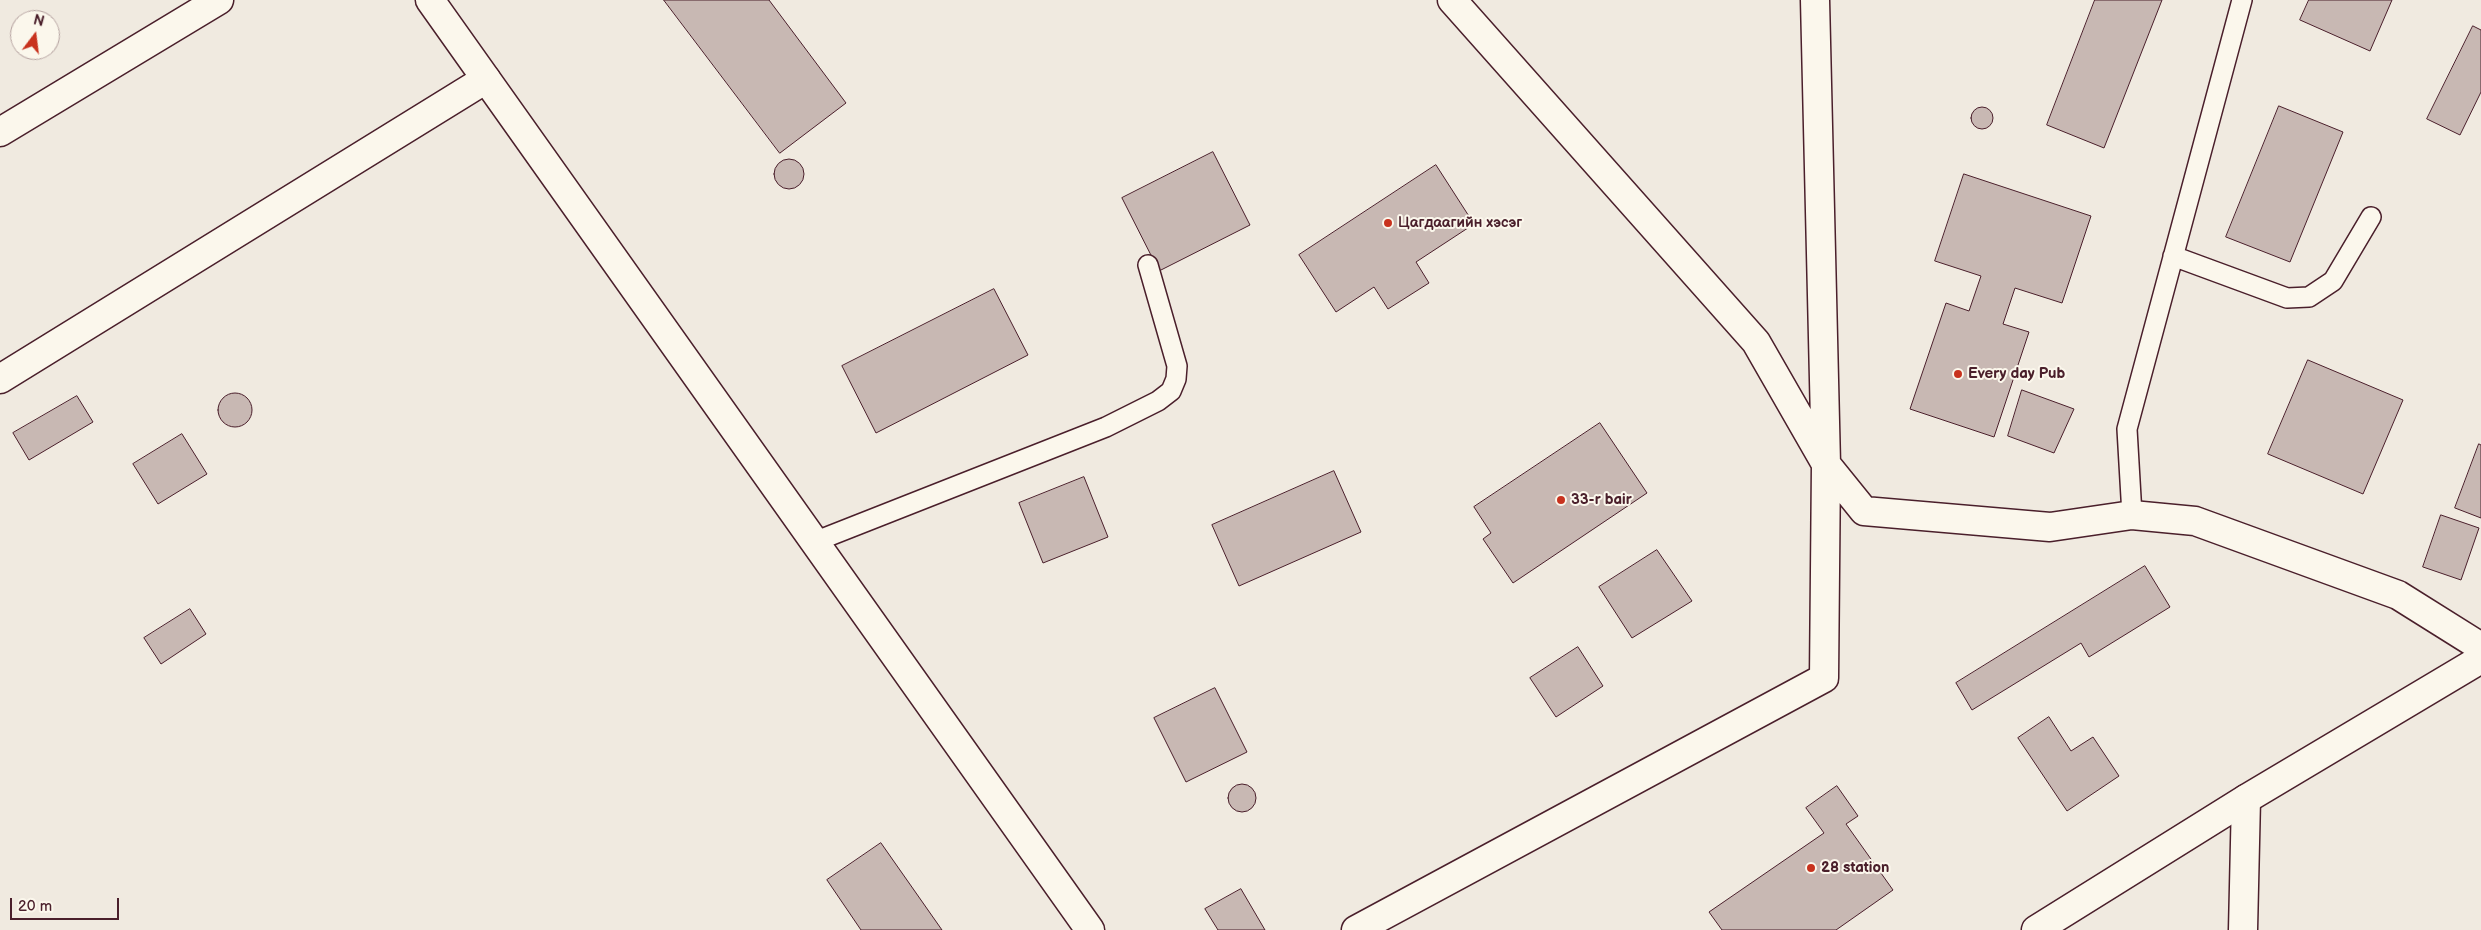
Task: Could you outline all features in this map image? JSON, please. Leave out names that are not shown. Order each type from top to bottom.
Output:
[{"type":"street","points":[[0,132],[219,0]]},
{"type":"street","points":[[430,0],[1090,930]]},
{"type":"street","points":[[1452,0],[1756,342],[1826,464],[1864,511],[2050,527],[2132,515],[2195,521],[2398,595],[2481,647]]},
{"type":"street","points":[[1356,930],[1824,678],[1826,464],[1815,0]]},
{"type":"street","points":[[0,379],[486,79]]},
{"type":"street","points":[[2038,930],[2246,799],[2481,659]]},
{"type":"street","points":[[2243,930],[2246,799]]},
{"type":"lane","points":[[2132,515],[2127,429],[2242,0]]},
{"type":"lane","points":[[2173,256],[2288,298],[2309,297],[2333,281],[2371,217]]},
{"type":"lane","points":[[814,542],[1106,427],[1158,401],[1171,391],[1176,379],[1177,366],[1148,265]]},
{"type":"building","points":[[664,0],[769,0],[846,103],[780,153]]},
{"type":"building","points":[[2095,0],[2162,0],[2104,148],[2047,125]]},
{"type":"building","points":[[2309,0],[2392,0],[2370,51],[2300,20]]},
{"type":"building","points":[[2473,26],[2481,30],[2481,92],[2460,135],[2427,119]]},
{"type":"building","points":[[2279,106],[2343,132],[2290,262],[2226,237]]},
{"type":"building","points":[[1982,107],[1990,110],[1993,118],[1990,126],[1982,129],[1974,126],[1971,118],[1974,110]]},
{"type":"building","points":[[1213,152],[1250,225],[1159,271],[1122,198]]},
{"type":"building","points":[[789,159],[800,163],[804,174],[800,185],[789,189],[778,185],[774,174],[778,163]]},
{"type":"building","points":[[1436,165],[1474,224],[1416,262],[1429,283],[1388,309],[1374,287],[1336,312],[1299,255]]},
{"type":"building","points":[[1964,174],[2091,216],[2062,303],[2015,288],[2003,324],[2029,332],[1994,437],[1910,409],[1946,303],[1969,311],[1981,276],[1935,261]]},
{"type":"building","points":[[994,289],[1028,355],[876,433],[842,366]]},
{"type":"building","points":[[2308,360],[2403,400],[2363,494],[2268,454]]},
{"type":"building","points":[[2022,390],[2074,409],[2054,453],[2008,436]]},
{"type":"building","points":[[235,393],[242,394],[247,398],[251,403],[251,417],[247,422],[242,426],[235,427],[228,426],[223,422],[219,417],[218,410],[219,403],[223,398],[228,394]]},
{"type":"building","points":[[77,396],[93,422],[29,460],[13,433]]},
{"type":"building","name":"33-r bair","points":[[1600,423],[1647,493],[1513,583],[1483,539],[1491,533],[1474,507]]},
{"type":"building","points":[[182,434],[207,474],[158,504],[133,464]]},
{"type":"building","points":[[2479,444],[2481,445],[2481,518],[2455,508]]},
{"type":"building","points":[[1334,471],[1361,532],[1239,586],[1212,525]]},
{"type":"building","points":[[1084,477],[1108,537],[1043,563],[1019,503]]},
{"type":"building","points":[[2441,515],[2479,528],[2461,580],[2423,567]]},
{"type":"building","points":[[1657,550],[1692,601],[1632,638],[1599,587]]},
{"type":"building","points":[[2145,566],[2170,607],[2089,657],[2081,643],[1972,710],[1956,683]]},
{"type":"building","points":[[190,609],[206,634],[161,664],[144,638]]},
{"type":"building","points":[[1578,647],[1603,686],[1556,717],[1530,678]]},
{"type":"building","points":[[1215,688],[1247,752],[1186,782],[1154,718]]},
{"type":"building","points":[[2049,717],[2071,751],[2093,737],[2119,776],[2067,811],[2018,738]]},
{"type":"building","points":[[1242,784],[1252,788],[1256,798],[1252,808],[1242,812],[1232,808],[1228,798],[1232,788]]},
{"type":"building","points":[[1837,786],[1858,816],[1846,824],[1893,890],[1836,930],[1722,930],[1709,912],[1824,833],[1806,808]]},
{"type":"building","points":[[881,843],[942,930],[861,930],[827,880]]},
{"type":"building","points":[[1241,889],[1265,930],[1218,930],[1205,909]]},
{"type":"place","name":"Цагдаагийн хэсэг","points":[[1388,223]]},
{"type":"place","name":"Every day Pub","points":[[1958,374]]},
{"type":"place","name":"33-r bair","points":[[1561,500]]},
{"type":"place","name":"28 station","points":[[1811,868]]}]
